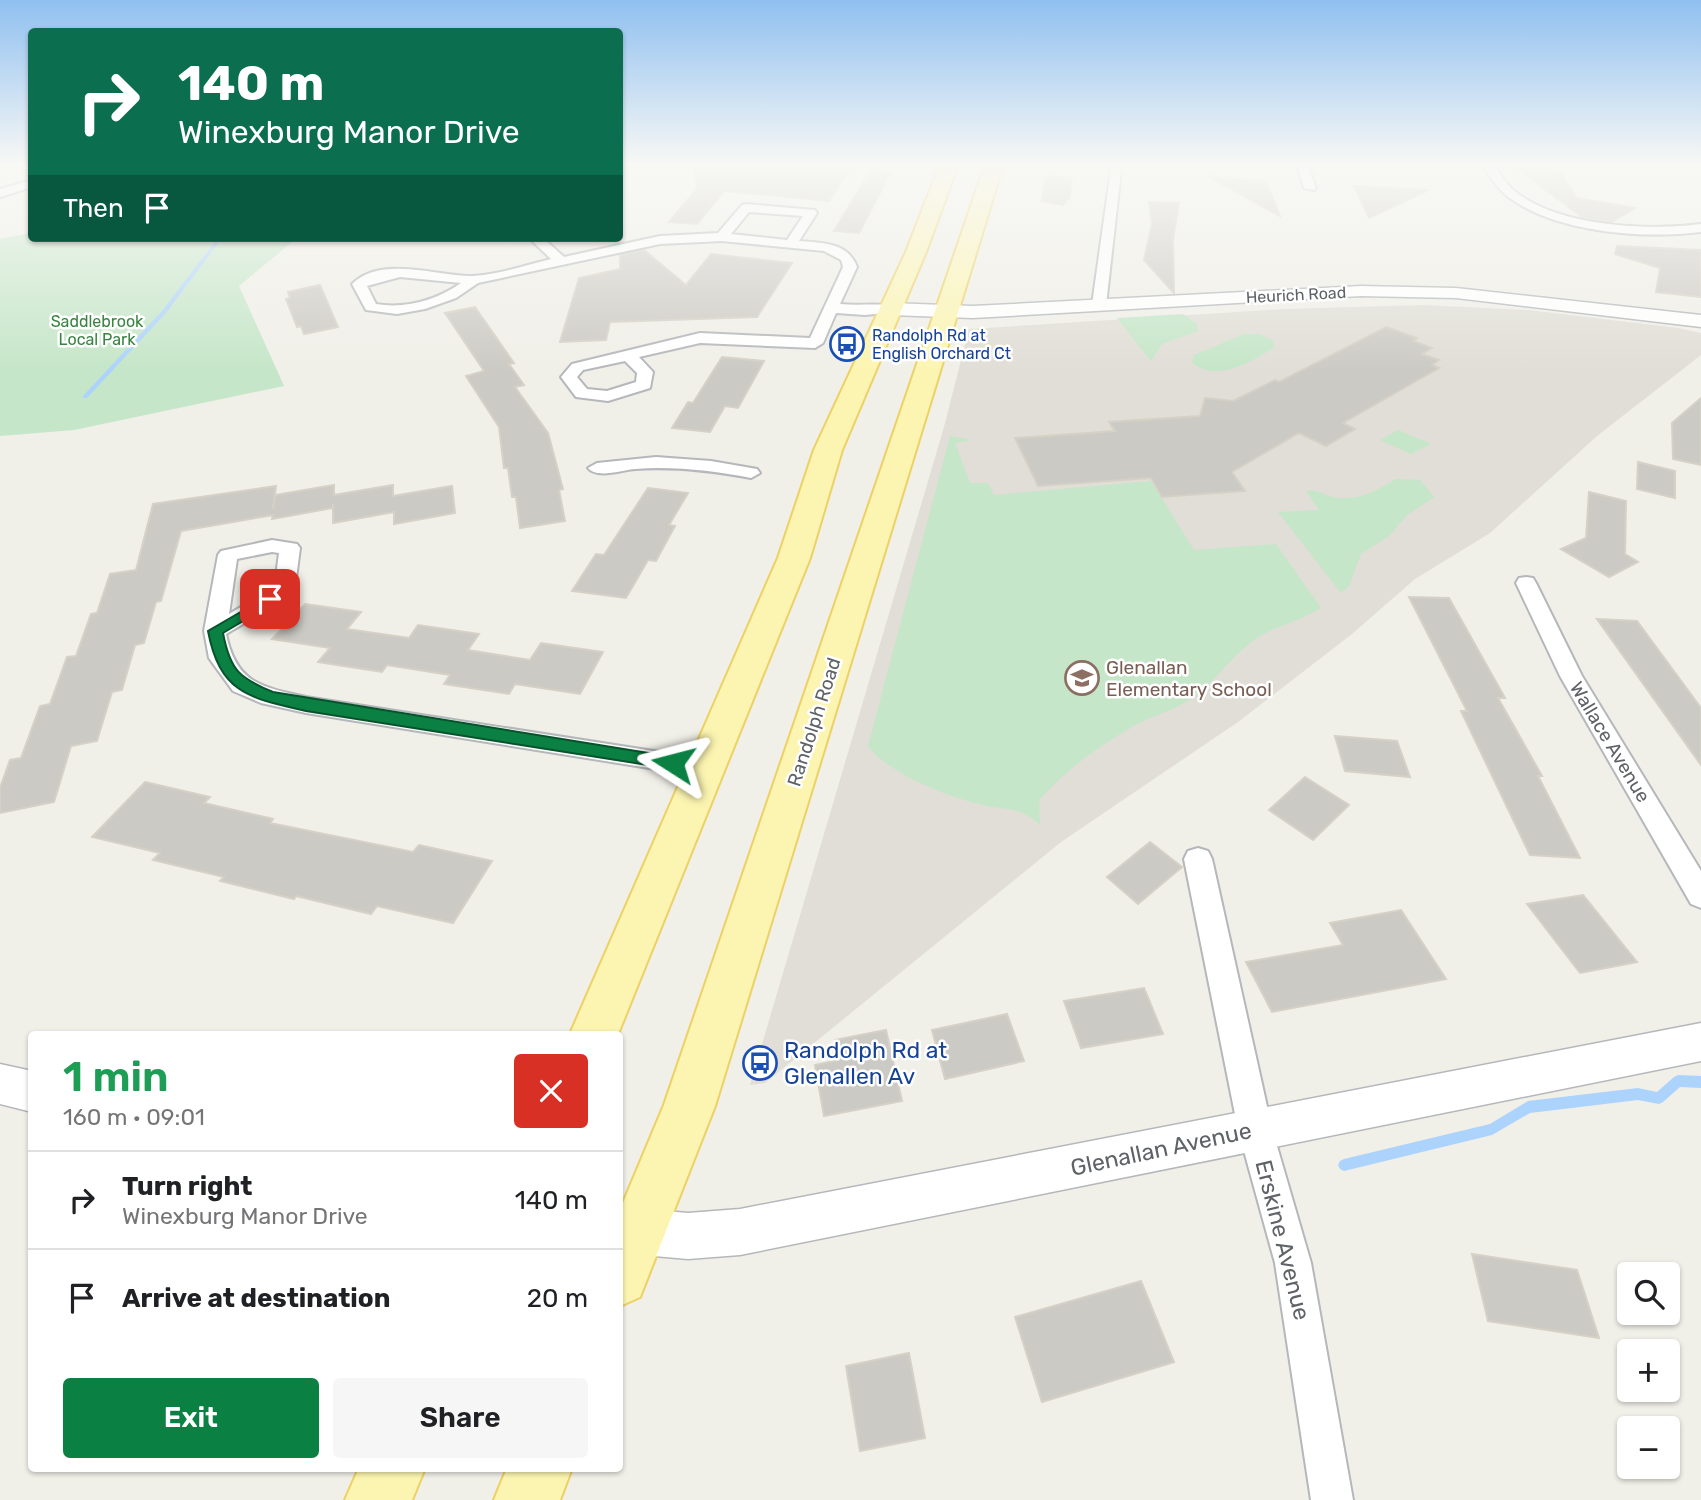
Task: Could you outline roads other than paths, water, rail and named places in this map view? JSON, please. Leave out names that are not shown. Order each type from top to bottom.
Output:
[{"type":"main road","points":[[595,1031],[794,558],[828,450],[924,232]]},
{"type":"main road","name":"Randolph Road","points":[[623,1262],[629,1231],[689,1106],[973,232]]},
{"type":"main road","points":[[378,1500],[391,1472]]},
{"type":"main road","points":[[527,1500],[538,1472]]},
{"type":"street","points":[[722,237],[726,232]]},
{"type":"street","points":[[791,244],[799,232]]},
{"type":"street","points":[[1099,305],[1108,232]]},
{"type":"street","points":[[473,280],[459,293],[386,311],[370,307],[359,284],[371,277],[390,273],[473,280],[561,261],[585,251],[660,240],[722,237],[791,244],[841,251],[849,260],[850,267],[815,343],[699,338],[628,355]]},
{"type":"street","points":[[540,242],[561,261]]},
{"type":"street","name":"Heurich Road","points":[[890,309],[948,311],[1361,291],[1456,293],[1701,321]]},
{"type":"street","points":[[834,304],[865,310],[890,309]]},
{"type":"street","points":[[597,468],[641,461],[700,462],[751,472]]},
{"type":"street","name":"Wallace Avenue","points":[[1526,583],[1571,676],[1701,896]]},
{"type":"street","points":[[215,631],[220,658],[241,685],[269,697],[705,768]]},
{"type":"street","name":"Erskine Avenue","points":[[1198,859],[1255,1129],[1293,1264],[1332,1500]]},
{"type":"street","name":"Glenallan Avenue","points":[[629,1231],[688,1236],[740,1232],[1701,1042]]},
{"type":"street","points":[[0,1084],[28,1092]]},
{"type":"waterway","points":[[85,397],[164,312],[217,242]]},
{"type":"waterway","points":[[1344,1165],[1492,1129],[1528,1107],[1638,1094],[1659,1098],[1678,1081],[1701,1082]]},
{"type":"place","name":"Randolph Rd at English Orchard Ct","points":[[847,344]]},
{"type":"place","name":"Glenallan Elementary School","points":[[1082,678]]},
{"type":"place","name":"Randolph Rd at Glenallen Av","points":[[760,1063]]},
{"type":"park label","name":"Saddlebrook Local Park","points":[[97,330]]}]
